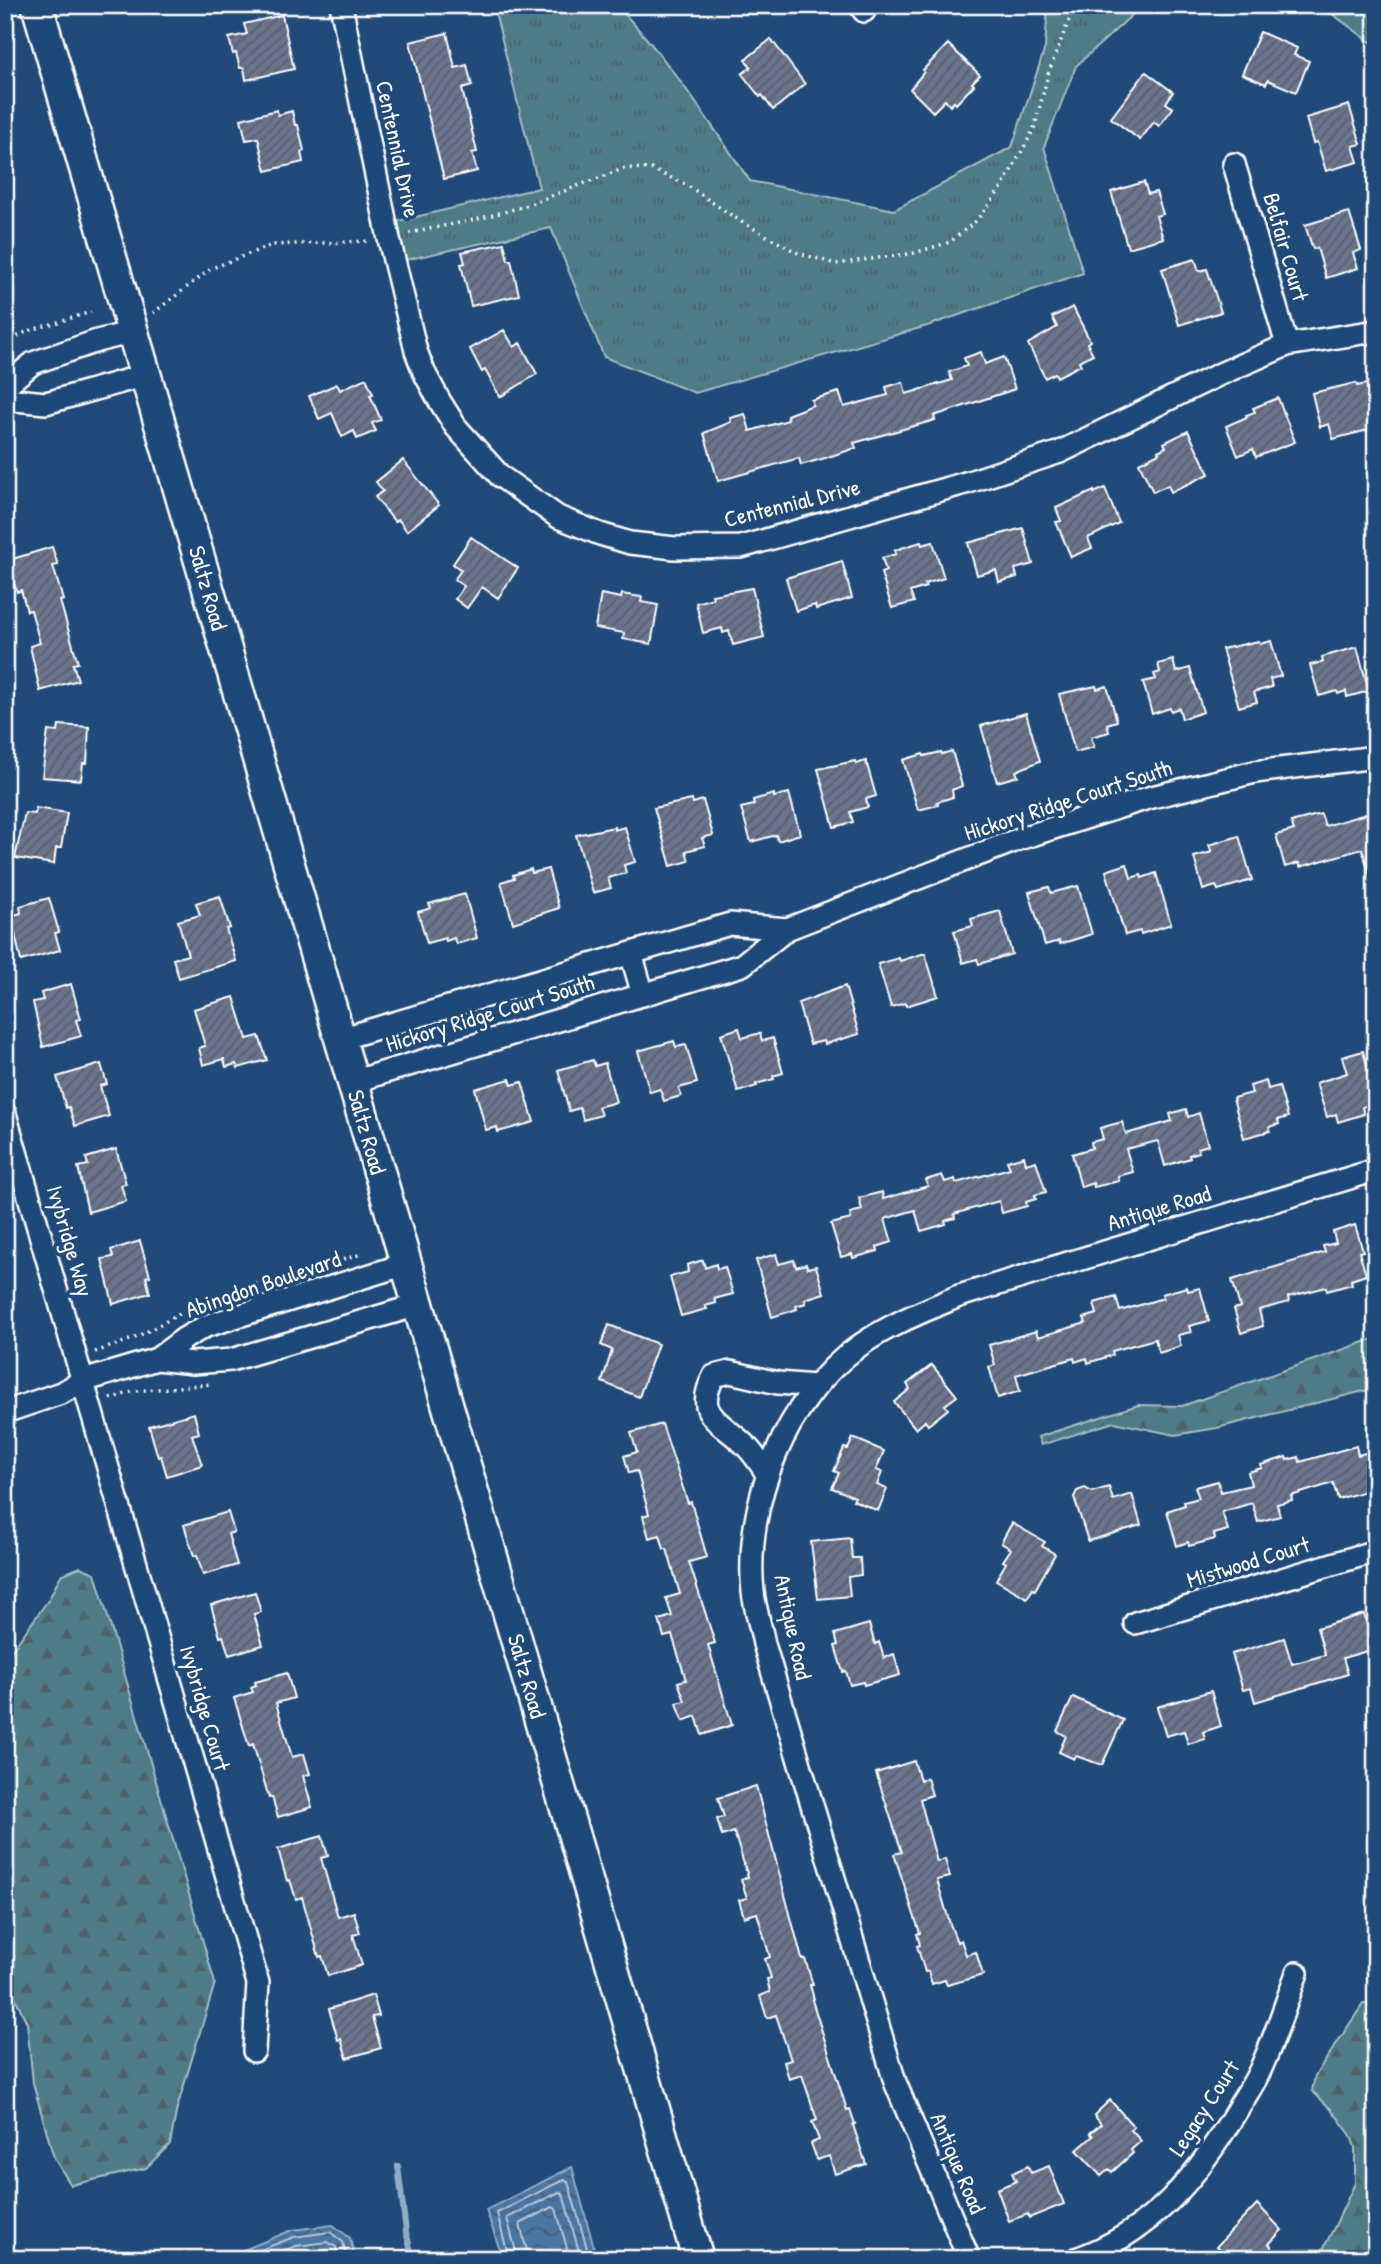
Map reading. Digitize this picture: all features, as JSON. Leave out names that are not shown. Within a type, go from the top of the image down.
[{"type":"street","name":"Saltz Road","points":[[37,5],[698,2259]]},
{"type":"street","name":"Centennial Drive","points":[[341,5],[389,239],[416,351],[424,372],[456,427],[491,468],[558,517],[600,534],[630,542],[674,548],[741,547],[1047,457],[1287,345],[1376,331]]},
{"type":"street","name":"Belfair Court","points":[[1234,164],[1287,345]]},
{"type":"street","points":[[5,386],[33,363],[133,332]]},
{"type":"street","points":[[5,398],[46,403],[146,375]]},
{"type":"street","name":"Hickory Ridge Court South","points":[[352,1082],[742,965],[787,929],[1022,838],[1148,798],[1255,772],[1376,757]]},
{"type":"street","name":"Hickory Ridge Court South","points":[[340,1040],[730,924],[787,929]]},
{"type":"street","points":[[631,953],[643,995]]},
{"type":"street","name":"Ivybridge Way","points":[[5,1114],[83,1381]]},
{"type":"street","name":"Antique Road","points":[[969,2259],[895,2082],[764,1644],[753,1591],[755,1532],[767,1474],[792,1421],[815,1386],[857,1347],[895,1323],[959,1296],[1376,1170]]},
{"type":"street","name":"Abingdon Boulevard","points":[[158,1359],[206,1326],[406,1264]]},
{"type":"street","points":[[5,1412],[61,1393],[83,1381],[158,1359],[193,1363],[231,1360],[418,1305]]},
{"type":"street","points":[[767,1474],[747,1447],[708,1411],[705,1394],[714,1376],[730,1372],[778,1383],[815,1386]]},
{"type":"street","name":"Ivybridge Court","points":[[83,1381],[258,1983],[254,2051]]},
{"type":"street","name":"Mistwood Court","points":[[1135,1623],[1376,1551]]},
{"type":"street","name":"Legacy Court","points":[[1076,2259],[1105,2249],[1146,2222],[1211,2154],[1261,2070],[1297,1973]]},
{"type":"path","points":[[133,332],[163,303],[212,268],[272,245],[389,239],[525,206],[625,168],[651,169],[685,184],[740,221],[798,253],[836,264],[914,253],[950,242],[976,221],[1000,189],[1034,129],[1049,71],[1071,15],[1078,5]]},
{"type":"path","points":[[5,343],[28,331],[91,312]]},
{"type":"green space","points":[[515,5],[616,5],[670,68],[750,181],[894,210],[1012,147],[1045,48],[1048,5],[1143,5],[1076,66],[1044,147],[1083,273],[927,326],[695,393],[604,357],[551,228],[405,260],[398,221],[539,188],[495,12]]},
{"type":"green space","points":[[1320,5],[1376,5],[1376,46]]},
{"type":"green space","points":[[1376,1338],[1376,1388],[1217,1428],[1175,1435],[1114,1422],[1041,1445],[1038,1437],[1138,1405],[1182,1406]]},
{"type":"green space","points":[[80,1567],[95,1573],[215,1983],[177,2108],[170,2144],[146,2168],[71,2185],[54,2158],[33,2083],[27,2023],[14,1995],[5,1994],[5,1660],[49,1599],[61,1575]]},
{"type":"green space","points":[[1363,2004],[1376,2004],[1376,2259],[1314,2259],[1320,2255],[1355,2183],[1355,2147],[1350,2134],[1332,2110],[1312,2091],[1315,2076]]},
{"type":"water","points":[[572,2167],[597,2259],[503,2259],[486,2210]]},
{"type":"water","points":[[333,2225],[350,2238],[355,2259],[222,2259],[292,2230]]},
{"type":"building","points":[[282,15],[294,69],[246,80],[244,68],[240,68],[236,53],[233,54],[229,38],[247,34],[244,24]]},
{"type":"building","points":[[1260,32],[1297,48],[1294,55],[1309,61],[1296,92],[1268,80],[1266,84],[1242,74]]},
{"type":"building","points":[[447,33],[455,68],[467,65],[472,86],[462,89],[477,152],[472,153],[477,171],[444,179],[410,42]]},
{"type":"building","points":[[771,39],[805,84],[773,110],[742,74],[751,67],[745,60]]},
{"type":"building","points":[[948,44],[980,75],[956,104],[954,102],[950,106],[945,100],[933,112],[910,89],[923,70]]},
{"type":"building","points":[[1146,72],[1173,92],[1166,103],[1173,108],[1159,126],[1154,122],[1140,140],[1111,118]]},
{"type":"building","points":[[1349,105],[1361,144],[1353,146],[1358,162],[1326,171],[1317,142],[1313,143],[1306,118]]},
{"type":"building","points":[[277,110],[278,115],[292,111],[304,151],[301,152],[303,162],[266,171],[258,138],[246,140],[241,119]]},
{"type":"building","points":[[1144,182],[1148,194],[1156,192],[1163,214],[1156,216],[1163,238],[1128,248],[1111,192]]},
{"type":"building","points":[[1349,212],[1361,250],[1353,253],[1358,268],[1326,278],[1317,248],[1313,249],[1305,225]]},
{"type":"building","points":[[504,243],[519,295],[471,306],[461,264],[465,263],[462,252]]},
{"type":"building","points":[[1195,259],[1199,271],[1207,269],[1221,312],[1179,325],[1162,269]]},
{"type":"building","points":[[1073,307],[1090,341],[1087,343],[1093,354],[1079,361],[1081,365],[1057,377],[1055,373],[1045,378],[1028,344],[1057,327],[1052,317]]},
{"type":"building","points":[[504,330],[514,347],[520,343],[537,374],[500,397],[470,349]]},
{"type":"building","points":[[981,352],[985,364],[1004,357],[1015,389],[934,416],[935,420],[854,443],[856,448],[825,458],[801,465],[799,458],[718,481],[704,433],[731,422],[730,418],[745,414],[750,431],[788,420],[787,415],[813,405],[811,400],[839,392],[844,407],[888,395],[886,387],[903,382],[906,394],[952,380],[949,372],[967,366],[964,358]]},
{"type":"building","points":[[366,378],[381,420],[372,423],[376,431],[357,439],[354,431],[342,437],[332,413],[319,419],[309,396],[337,384],[340,390]]},
{"type":"building","points":[[1356,383],[1357,386],[1370,383],[1376,405],[1376,428],[1333,439],[1329,424],[1320,427],[1312,393]]},
{"type":"building","points":[[1278,398],[1295,442],[1256,457],[1253,449],[1238,456],[1226,426],[1255,412],[1253,408]]},
{"type":"building","points":[[1188,431],[1209,474],[1171,492],[1168,485],[1153,492],[1139,463],[1159,453],[1158,451],[1166,447],[1164,443]]},
{"type":"building","points":[[403,460],[439,505],[407,531],[398,519],[395,522],[375,497],[383,491],[376,482]]},
{"type":"building","points":[[1105,488],[1119,523],[1088,538],[1092,548],[1071,557],[1056,522],[1061,521],[1056,508]]},
{"type":"building","points":[[1023,528],[1033,564],[1015,569],[1017,577],[999,582],[996,570],[977,575],[968,543]]},
{"type":"building","points":[[471,537],[518,568],[498,598],[482,587],[467,608],[455,599],[464,586],[454,580],[461,570],[453,564]]},
{"type":"building","points":[[921,542],[922,545],[933,542],[944,578],[910,592],[914,602],[892,608],[881,573],[886,571],[882,558],[896,554],[895,550]]},
{"type":"building","points":[[52,547],[58,565],[53,566],[63,600],[60,601],[78,663],[73,664],[78,680],[40,691],[30,646],[40,643],[31,610],[27,611],[21,590],[17,592],[6,561]]},
{"type":"building","points":[[842,561],[852,598],[816,609],[815,605],[796,611],[786,578]]},
{"type":"building","points":[[752,588],[764,637],[733,645],[729,631],[723,633],[722,628],[703,633],[696,603],[713,598],[712,595]]},
{"type":"building","points":[[601,594],[621,598],[622,594],[642,597],[641,602],[658,605],[651,644],[623,639],[624,633],[595,628]]},
{"type":"building","points":[[1259,641],[1260,644],[1271,641],[1281,676],[1270,679],[1272,687],[1254,692],[1257,702],[1239,707],[1222,649]]},
{"type":"building","points":[[1357,647],[1369,691],[1347,697],[1346,691],[1319,696],[1310,665],[1323,662],[1322,657]]},
{"type":"building","points":[[1173,660],[1176,672],[1190,668],[1203,712],[1182,719],[1179,708],[1152,714],[1143,682],[1156,679],[1154,674],[1160,672],[1158,664]]},
{"type":"building","points":[[1096,686],[1097,689],[1107,686],[1117,721],[1107,724],[1109,732],[1091,737],[1094,747],[1075,752],[1059,694]]},
{"type":"building","points":[[1026,713],[1040,761],[1016,771],[1018,776],[997,782],[981,726]]},
{"type":"building","points":[[59,725],[89,727],[87,763],[83,763],[81,780],[42,777],[48,731],[58,732]]},
{"type":"building","points":[[952,751],[962,786],[952,790],[953,797],[937,802],[938,805],[918,810],[903,760],[923,754]]},
{"type":"building","points":[[855,761],[856,764],[866,761],[876,796],[866,799],[868,807],[850,812],[853,822],[834,827],[818,769]]},
{"type":"building","points":[[789,793],[800,834],[778,841],[776,835],[751,842],[741,808],[754,805],[753,800]]},
{"type":"building","points":[[692,800],[693,803],[703,800],[713,835],[702,838],[705,846],[686,851],[689,861],[671,866],[654,808]]},
{"type":"building","points":[[36,808],[67,813],[61,848],[56,848],[54,864],[15,858],[25,813],[35,814]]},
{"type":"building","points":[[1376,811],[1376,879],[1371,879],[1362,849],[1300,867],[1299,863],[1285,867],[1276,835],[1294,830],[1291,822],[1321,814],[1325,826]]},
{"type":"building","points":[[614,827],[614,830],[625,827],[635,862],[624,865],[626,873],[608,878],[611,888],[593,893],[576,835]]},
{"type":"building","points":[[1239,836],[1252,880],[1218,890],[1216,886],[1203,890],[1194,857],[1212,852],[1209,845]]},
{"type":"building","points":[[1127,864],[1131,878],[1141,875],[1142,878],[1156,873],[1171,924],[1141,934],[1140,931],[1125,935],[1106,871]]},
{"type":"building","points":[[531,869],[532,873],[548,869],[559,908],[513,923],[501,882]]},
{"type":"building","points":[[1078,886],[1092,934],[1060,944],[1059,941],[1045,945],[1029,892],[1049,887],[1051,893]]},
{"type":"building","points":[[465,894],[477,938],[456,944],[454,938],[427,943],[418,912],[431,908],[429,904]]},
{"type":"building","points":[[220,896],[236,961],[179,978],[173,959],[188,955],[178,921],[200,915],[196,903]]},
{"type":"building","points":[[49,898],[59,932],[55,933],[60,950],[21,961],[11,916],[21,913],[20,906]]},
{"type":"building","points":[[1000,911],[1012,954],[979,964],[977,959],[963,963],[954,931],[973,926],[971,919]]},
{"type":"building","points":[[925,953],[938,996],[906,1006],[905,1003],[891,1007],[878,964]]},
{"type":"building","points":[[71,984],[81,1019],[76,1020],[81,1036],[43,1047],[33,1002],[43,1000],[41,993]]},
{"type":"building","points":[[845,986],[859,1034],[825,1044],[824,1041],[810,1044],[798,1003]]},
{"type":"building","points":[[234,997],[247,1039],[259,1036],[267,1060],[238,1068],[236,1064],[226,1067],[224,1059],[203,1065],[199,1048],[205,1046],[194,1009]]},
{"type":"building","points":[[739,1028],[742,1038],[760,1033],[762,1041],[773,1038],[783,1073],[738,1092],[721,1034]]},
{"type":"building","points":[[674,1041],[676,1047],[686,1045],[697,1083],[679,1088],[681,1096],[664,1101],[660,1089],[650,1092],[638,1051]]},
{"type":"building","points":[[1363,1051],[1372,1083],[1368,1084],[1373,1103],[1362,1107],[1364,1114],[1338,1122],[1336,1114],[1327,1117],[1316,1083],[1347,1073],[1342,1057]]},
{"type":"building","points":[[593,1060],[595,1066],[605,1063],[616,1102],[598,1107],[601,1115],[583,1120],[580,1108],[569,1111],[558,1070]]},
{"type":"building","points":[[101,1064],[107,1084],[100,1086],[109,1116],[75,1126],[69,1107],[66,1108],[57,1077]]},
{"type":"building","points":[[510,1079],[512,1085],[522,1082],[534,1122],[498,1132],[497,1127],[486,1130],[475,1089]]},
{"type":"building","points":[[1266,1081],[1268,1089],[1279,1086],[1288,1117],[1269,1127],[1270,1131],[1244,1138],[1233,1098],[1252,1093],[1250,1086]]},
{"type":"building","points":[[1186,1109],[1188,1117],[1199,1113],[1208,1145],[1198,1148],[1199,1152],[1189,1155],[1190,1158],[1165,1166],[1158,1141],[1126,1149],[1133,1172],[1118,1176],[1119,1181],[1081,1187],[1072,1154],[1092,1148],[1091,1142],[1103,1139],[1100,1128],[1122,1122],[1126,1134],[1172,1121],[1170,1114]]},
{"type":"building","points":[[116,1149],[126,1184],[121,1185],[126,1201],[88,1212],[78,1167],[88,1165],[86,1158]]},
{"type":"building","points":[[1024,1156],[1026,1164],[1036,1161],[1046,1192],[1035,1195],[1036,1199],[1026,1202],[1027,1206],[1002,1213],[999,1201],[954,1214],[955,1218],[945,1221],[946,1224],[921,1231],[915,1210],[885,1219],[892,1242],[877,1247],[878,1251],[853,1258],[852,1254],[841,1257],[831,1224],[851,1219],[850,1213],[862,1210],[859,1198],[882,1192],[883,1199],[928,1186],[926,1180],[942,1175],[945,1182],[955,1179],[956,1183],[1010,1168],[1007,1161]]},
{"type":"building","points":[[1355,1225],[1363,1251],[1359,1252],[1366,1275],[1351,1280],[1352,1284],[1327,1291],[1326,1287],[1288,1297],[1289,1302],[1259,1310],[1263,1326],[1241,1333],[1234,1309],[1240,1307],[1232,1280],[1325,1252],[1323,1246],[1336,1243],[1333,1232]]},
{"type":"building","points":[[140,1241],[150,1276],[146,1277],[150,1293],[113,1304],[102,1259],[113,1257],[111,1250]]},
{"type":"building","points":[[776,1254],[779,1264],[794,1260],[796,1267],[806,1264],[808,1268],[816,1266],[824,1293],[805,1299],[806,1303],[796,1306],[797,1309],[772,1317],[756,1260]]},
{"type":"building","points":[[703,1260],[705,1268],[716,1264],[717,1269],[725,1267],[733,1294],[714,1299],[716,1303],[705,1306],[707,1309],[681,1316],[670,1277],[688,1272],[687,1265]]},
{"type":"building","points":[[1187,1287],[1188,1291],[1200,1288],[1209,1321],[1189,1326],[1191,1332],[1178,1335],[1181,1346],[1159,1353],[1155,1339],[1112,1351],[1113,1355],[1088,1363],[1087,1358],[1075,1362],[1074,1358],[1016,1375],[1020,1391],[998,1398],[989,1367],[995,1365],[989,1345],[1036,1331],[1038,1337],[1086,1323],[1084,1318],[1097,1314],[1094,1303],[1116,1297],[1120,1311],[1163,1298],[1162,1294]]},
{"type":"building","points":[[609,1325],[658,1344],[639,1397],[602,1382],[612,1350],[601,1345]]},
{"type":"building","points":[[932,1365],[957,1396],[945,1405],[948,1409],[928,1425],[925,1421],[916,1429],[894,1402],[910,1389],[907,1384]]},
{"type":"building","points":[[194,1413],[199,1433],[192,1435],[202,1465],[167,1476],[149,1426]]},
{"type":"building","points":[[662,1424],[688,1503],[691,1502],[707,1557],[689,1562],[715,1643],[708,1645],[732,1725],[702,1735],[696,1716],[683,1721],[677,1703],[685,1701],[678,1682],[686,1680],[672,1635],[664,1637],[659,1620],[672,1616],[666,1598],[680,1594],[667,1549],[664,1549],[660,1535],[649,1538],[643,1516],[649,1514],[637,1471],[629,1473],[624,1456],[637,1452],[631,1433]]},
{"type":"building","points":[[853,1438],[884,1451],[876,1470],[882,1472],[877,1485],[887,1489],[878,1511],[853,1500],[855,1497],[832,1488],[839,1473],[834,1471],[844,1448],[848,1449]]},
{"type":"building","points":[[1356,1446],[1358,1455],[1376,1450],[1376,1488],[1338,1499],[1333,1483],[1291,1496],[1292,1500],[1277,1504],[1280,1516],[1258,1522],[1252,1503],[1222,1512],[1228,1530],[1214,1534],[1215,1539],[1189,1546],[1188,1542],[1177,1546],[1167,1511],[1199,1498],[1195,1487],[1218,1481],[1221,1492],[1251,1485],[1248,1472],[1262,1468],[1261,1465],[1286,1457],[1287,1460],[1299,1457],[1300,1462]]},
{"type":"building","points":[[1109,1487],[1113,1500],[1132,1494],[1141,1525],[1088,1541],[1074,1497],[1077,1491],[1085,1488],[1092,1492]]},
{"type":"building","points":[[228,1512],[234,1532],[228,1534],[237,1565],[203,1575],[184,1525]]},
{"type":"building","points":[[1012,1523],[1045,1542],[1042,1546],[1055,1554],[1035,1590],[1033,1589],[1027,1598],[996,1580],[1011,1549],[1001,1543]]},
{"type":"building","points":[[850,1538],[852,1558],[860,1558],[861,1575],[848,1577],[850,1596],[818,1599],[811,1542]]},
{"type":"building","points":[[255,1592],[261,1612],[254,1614],[263,1645],[229,1655],[223,1636],[220,1637],[211,1605]]},
{"type":"building","points":[[1364,1614],[1374,1649],[1343,1658],[1348,1674],[1255,1702],[1251,1688],[1243,1690],[1232,1654],[1284,1638],[1292,1664],[1325,1655],[1317,1628]]},
{"type":"building","points":[[869,1624],[875,1644],[879,1642],[884,1658],[894,1654],[900,1675],[864,1685],[863,1682],[850,1685],[835,1646],[838,1645],[835,1634]]},
{"type":"building","points":[[287,1673],[294,1698],[276,1703],[292,1757],[304,1754],[310,1774],[303,1776],[312,1807],[278,1817],[272,1797],[269,1798],[253,1744],[249,1746],[234,1698],[253,1692],[251,1687],[256,1685],[255,1682]]},
{"type":"building","points":[[1211,1691],[1221,1726],[1203,1732],[1205,1739],[1188,1744],[1184,1731],[1166,1736],[1157,1707]]},
{"type":"building","points":[[1073,1697],[1123,1720],[1102,1765],[1076,1756],[1074,1759],[1059,1752],[1066,1736],[1057,1731]]},
{"type":"building","points":[[914,1761],[920,1780],[927,1778],[932,1795],[920,1799],[937,1862],[945,1859],[950,1877],[937,1880],[950,1924],[957,1942],[961,1940],[966,1955],[976,1952],[983,1975],[947,1985],[945,1980],[932,1984],[928,1971],[925,1972],[917,1946],[920,1945],[917,1934],[920,1933],[894,1854],[902,1852],[876,1773]]},
{"type":"building","points":[[756,1786],[802,1959],[805,1959],[813,1985],[810,1985],[814,1999],[812,2000],[866,2164],[835,2174],[829,2156],[817,2160],[811,2143],[819,2140],[812,2122],[817,2120],[802,2075],[789,2079],[784,2062],[791,2060],[776,2015],[767,2018],[760,1996],[770,1992],[767,1979],[771,1978],[765,1959],[770,1957],[757,1913],[744,1917],[739,1900],[747,1898],[741,1879],[748,1877],[734,1832],[722,1836],[717,1819],[724,1817],[718,1798]]},
{"type":"building","points":[[322,1836],[328,1856],[321,1858],[338,1917],[354,1912],[360,1933],[353,1935],[362,1965],[328,1976],[322,1956],[319,1957],[302,1897],[296,1899],[290,1880],[287,1881],[278,1849]]},
{"type":"building","points":[[373,1995],[379,2016],[372,2017],[381,2048],[347,2058],[341,2039],[338,2040],[329,2009]]},
{"type":"building","points":[[1110,2100],[1134,2127],[1131,2130],[1141,2141],[1131,2150],[1133,2153],[1112,2172],[1109,2169],[1101,2176],[1077,2150],[1093,2136],[1090,2133],[1101,2124],[1094,2115]]},
{"type":"building","points":[[1028,2166],[1031,2173],[1049,2166],[1064,2204],[1029,2218],[1028,2214],[1009,2221],[997,2189],[1016,2181],[1012,2173]]},
{"type":"building","points":[[1257,2204],[1282,2230],[1269,2244],[1272,2247],[1260,2259],[1230,2259],[1217,2246]]},
{"type":"waterway","points":[[398,2166],[406,2232],[413,2259]]}]
